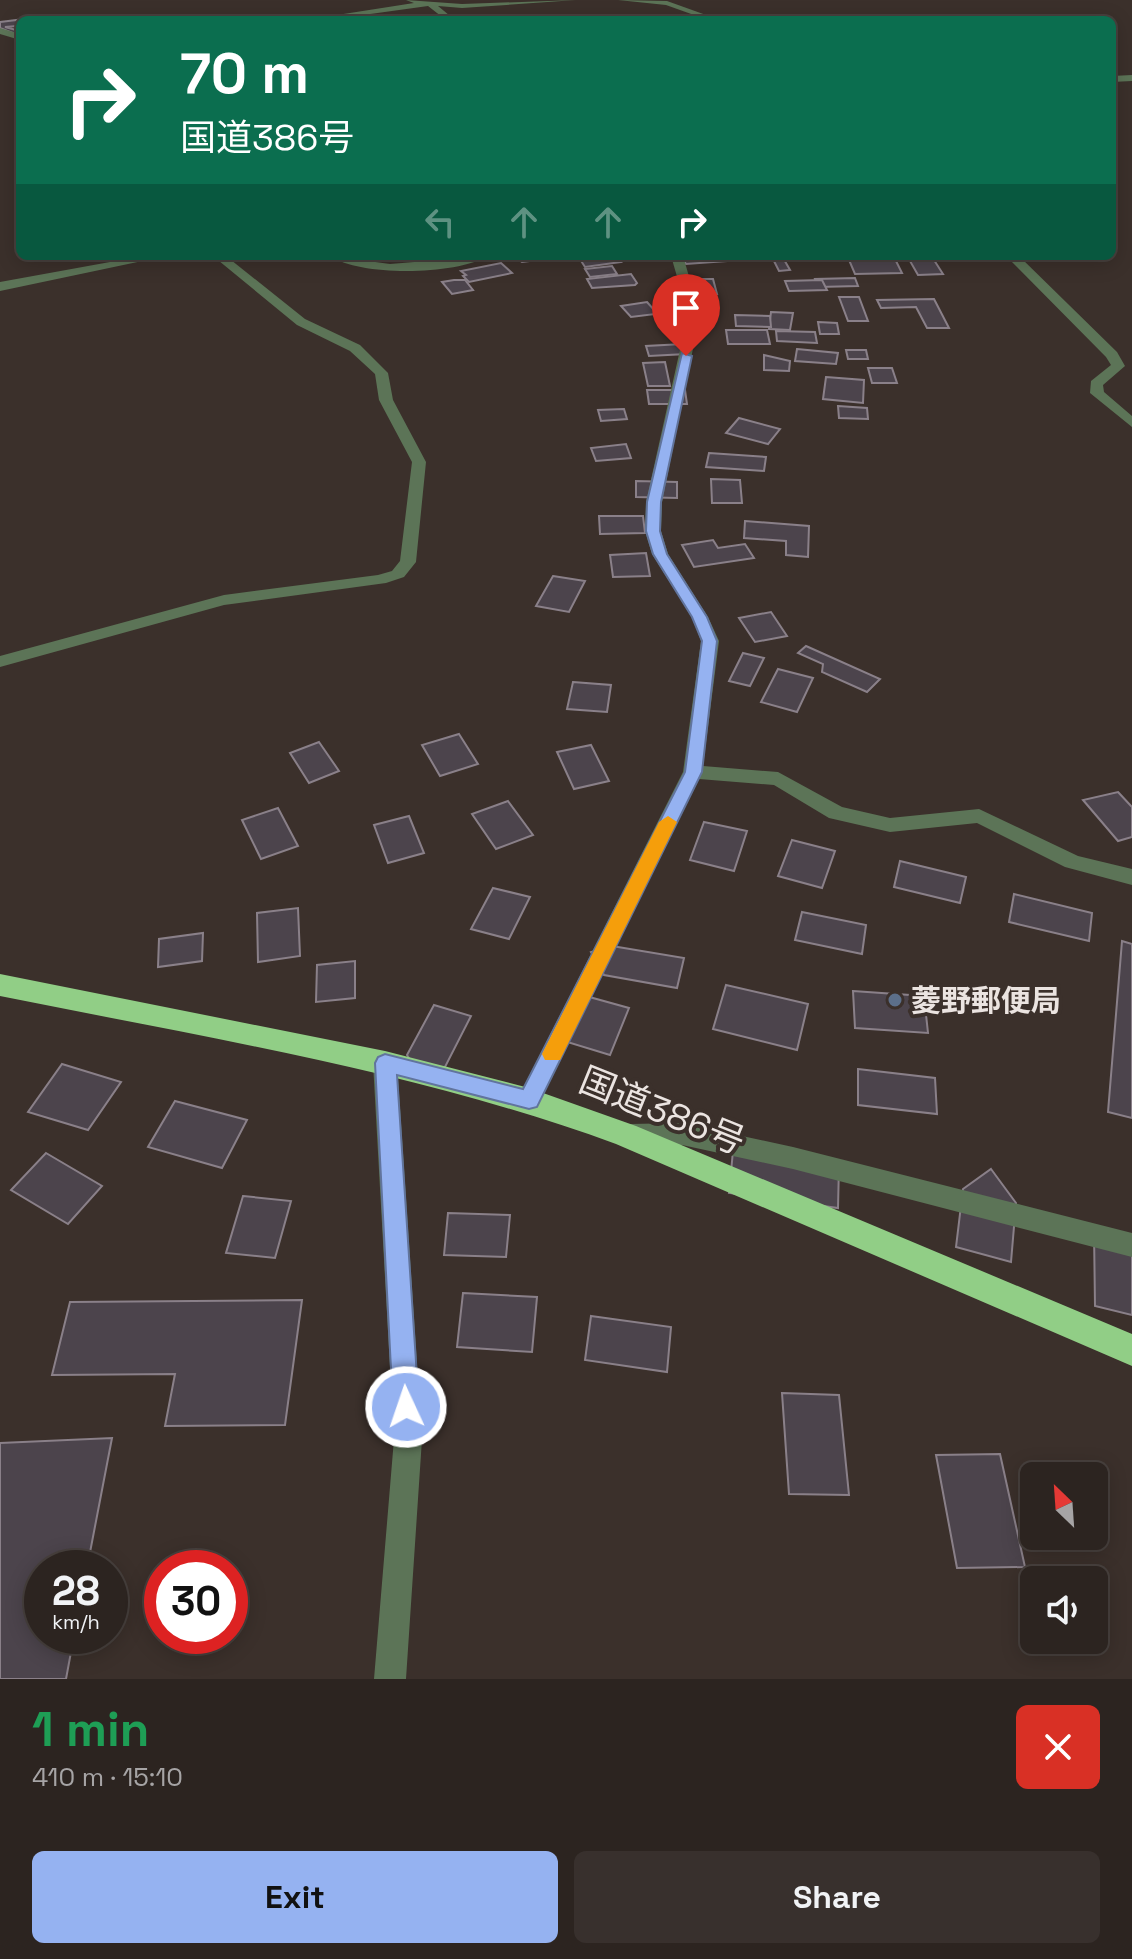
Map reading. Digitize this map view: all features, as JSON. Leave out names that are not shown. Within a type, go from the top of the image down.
[{"type":"highway","name":"国道386号","points":[[0,985],[385,1063],[529,1100],[626,1135],[1132,1350]]},
{"type":"street","points":[[410,0],[462,6],[572,0]]},
{"type":"street","points":[[462,6],[473,0]]},
{"type":"street","points":[[622,0],[667,3],[704,16]]},
{"type":"street","points":[[337,16],[430,3],[446,16]]},
{"type":"street","points":[[0,286],[140,260]]},
{"type":"street","points":[[0,662],[168,613],[224,600],[380,580],[398,574],[408,562],[419,462],[386,400],[381,373],[355,348],[301,322],[224,260]]},
{"type":"street","points":[[345,260],[360,267],[398,269],[455,260]]},
{"type":"street","points":[[529,1100],[693,772],[710,641],[700,617],[660,554],[653,531],[654,502],[694,314],[678,260]]},
{"type":"street","points":[[1016,260],[1112,355],[1118,366],[1096,384],[1097,393],[1132,423]]},
{"type":"street","points":[[693,772],[778,779],[836,813],[890,825],[979,816],[1072,862],[1132,877]]},
{"type":"street","points":[[385,1063],[408,1439],[390,1679]]},
{"type":"street","points":[[626,1135],[682,1134],[793,1158],[1132,1245]]},
{"type":"building","points":[[16,20],[16,26],[5,27],[16,30],[16,34],[0,28],[0,22]]},
{"type":"building","points":[[581,260],[621,262],[585,267]]},
{"type":"building","points":[[684,260],[740,260],[686,264]]},
{"type":"building","points":[[774,260],[784,260],[790,270],[779,271]]},
{"type":"building","points":[[849,260],[896,260],[902,273],[855,274]]},
{"type":"building","points":[[934,260],[943,274],[918,275],[910,261]]},
{"type":"building","points":[[501,263],[512,273],[469,282],[461,271]]},
{"type":"building","points":[[612,266],[617,274],[590,277],[585,269]]},
{"type":"building","points":[[631,274],[637,283],[635,285],[592,288],[587,279]]},
{"type":"building","points":[[855,278],[858,286],[818,287],[815,279]]},
{"type":"building","points":[[689,279],[713,279],[717,294],[692,294]]},
{"type":"building","points":[[465,280],[473,290],[452,294],[442,282]]},
{"type":"building","points":[[822,280],[827,290],[789,291],[785,281]]},
{"type":"building","points":[[839,297],[859,297],[868,321],[848,321]]},
{"type":"building","points":[[934,299],[949,328],[927,328],[916,307],[881,308],[877,300]]},
{"type":"building","points":[[647,302],[654,310],[674,307],[684,317],[662,321],[655,314],[631,317],[621,306]]},
{"type":"building","points":[[771,312],[793,313],[790,330],[769,329]]},
{"type":"building","points":[[735,315],[770,316],[771,327],[736,326]]},
{"type":"building","points":[[818,322],[837,323],[839,334],[820,334]]},
{"type":"building","points":[[726,330],[767,330],[770,344],[728,344]]},
{"type":"building","points":[[776,331],[815,332],[817,343],[777,341]]},
{"type":"building","points":[[683,344],[686,354],[649,356],[646,346]]},
{"type":"building","points":[[797,349],[838,353],[836,364],[795,361]]},
{"type":"building","points":[[846,350],[866,350],[868,359],[848,359]]},
{"type":"building","points":[[764,355],[790,361],[789,371],[764,370]]},
{"type":"building","points":[[665,362],[670,386],[648,386],[643,363]]},
{"type":"building","points":[[868,368],[892,368],[897,383],[872,383]]},
{"type":"building","points":[[826,377],[864,380],[863,403],[823,399]]},
{"type":"building","points":[[647,390],[685,390],[687,404],[649,404]]},
{"type":"building","points":[[838,406],[867,408],[868,419],[839,418]]},
{"type":"building","points":[[624,409],[627,419],[601,421],[598,410]]},
{"type":"building","points":[[739,418],[780,429],[768,444],[726,433]]},
{"type":"building","points":[[626,444],[631,458],[596,461],[591,448]]},
{"type":"building","points":[[709,453],[766,457],[764,471],[706,467]]},
{"type":"building","points":[[711,479],[740,480],[742,503],[712,503]]},
{"type":"building","points":[[636,481],[677,482],[677,498],[636,497]]},
{"type":"building","points":[[599,516],[643,516],[645,533],[600,534]]},
{"type":"building","points":[[745,521],[809,526],[808,557],[786,555],[786,541],[744,538]]},
{"type":"building","points":[[713,540],[718,548],[745,544],[754,558],[694,567],[682,545]]},
{"type":"building","points":[[646,553],[650,576],[613,577],[610,555]]},
{"type":"building","points":[[553,576],[585,581],[569,612],[536,606]]},
{"type":"building","points":[[771,612],[787,636],[755,642],[739,618]]},
{"type":"building","points":[[806,646],[880,679],[867,692],[822,672],[823,664],[798,653]]},
{"type":"building","points":[[743,653],[764,658],[750,686],[729,681]]},
{"type":"building","points":[[778,669],[813,678],[797,712],[761,702]]},
{"type":"building","points":[[573,682],[611,685],[607,712],[567,709]]},
{"type":"building","points":[[459,734],[478,764],[440,776],[422,745]]},
{"type":"building","points":[[319,742],[339,771],[309,783],[290,753]]},
{"type":"building","points":[[591,745],[609,781],[574,789],[557,752]]},
{"type":"building","points":[[1118,792],[1132,807],[1132,837],[1118,841],[1083,800]]},
{"type":"building","points":[[508,801],[533,835],[496,849],[472,814]]},
{"type":"building","points":[[278,808],[298,846],[261,859],[242,820]]},
{"type":"building","points":[[409,816],[424,853],[388,863],[374,825]]},
{"type":"building","points":[[704,822],[747,831],[734,871],[690,860]]},
{"type":"building","points":[[792,840],[835,851],[822,888],[778,876]]},
{"type":"building","points":[[900,861],[966,877],[960,903],[894,887]]},
{"type":"building","points":[[493,888],[530,897],[509,939],[471,929]]},
{"type":"building","points":[[1014,894],[1092,913],[1089,941],[1009,922]]},
{"type":"building","points":[[298,908],[300,956],[258,962],[257,913]]},
{"type":"building","points":[[802,912],[866,925],[862,954],[795,940]]},
{"type":"building","points":[[203,933],[202,961],[158,967],[159,939]]},
{"type":"building","points":[[1122,941],[1132,944],[1132,1118],[1108,1112]]},
{"type":"building","points":[[612,946],[684,958],[677,988],[604,975],[591,952]]},
{"type":"building","points":[[355,961],[355,998],[316,1002],[317,965]]},
{"type":"building","points":[[726,985],[808,1004],[797,1050],[713,1029]]},
{"type":"building","points":[[853,991],[924,996],[928,1033],[855,1028]]},
{"type":"building","points":[[575,993],[629,1008],[610,1055],[554,1038]]},
{"type":"building","points":[[434,1005],[471,1016],[445,1067],[419,1075],[407,1055]]},
{"type":"building","points":[[62,1064],[121,1082],[88,1130],[28,1112]]},
{"type":"building","points":[[858,1069],[935,1078],[937,1114],[858,1105]]},
{"type":"building","points":[[175,1101],[247,1120],[222,1168],[148,1147]]},
{"type":"building","points":[[733,1151],[839,1165],[838,1208],[729,1193]]},
{"type":"building","points":[[46,1153],[102,1186],[68,1224],[11,1190]]},
{"type":"building","points":[[991,1169],[1016,1203],[1011,1262],[956,1247],[963,1189]]},
{"type":"building","points":[[243,1196],[291,1201],[275,1258],[226,1253]]},
{"type":"building","points":[[448,1213],[510,1215],[506,1257],[444,1255]]},
{"type":"building","points":[[1094,1231],[1132,1239],[1132,1315],[1095,1306]]},
{"type":"building","points":[[463,1293],[537,1297],[532,1352],[457,1347]]},
{"type":"building","points":[[302,1300],[285,1425],[165,1426],[175,1374],[52,1375],[70,1302]]},
{"type":"building","points":[[591,1316],[671,1327],[667,1372],[585,1360]]},
{"type":"building","points":[[782,1393],[839,1395],[849,1495],[789,1494]]},
{"type":"building","points":[[112,1438],[90,1550],[24,1550],[24,1654],[71,1654],[66,1679],[0,1679],[0,1443]]},
{"type":"building","points":[[1000,1454],[1025,1566],[957,1568],[936,1455]]},
{"type":"slow traffic","points":[[552,1054],[668,822]]},
{"type":"place","name":"菱野郵便局","points":[[895,1000]]},
{"type":"route","points":[[406,1407],[385,1063],[529,1100],[693,772],[710,641],[700,617],[660,554],[653,531],[654,502],[686,356]]}]
